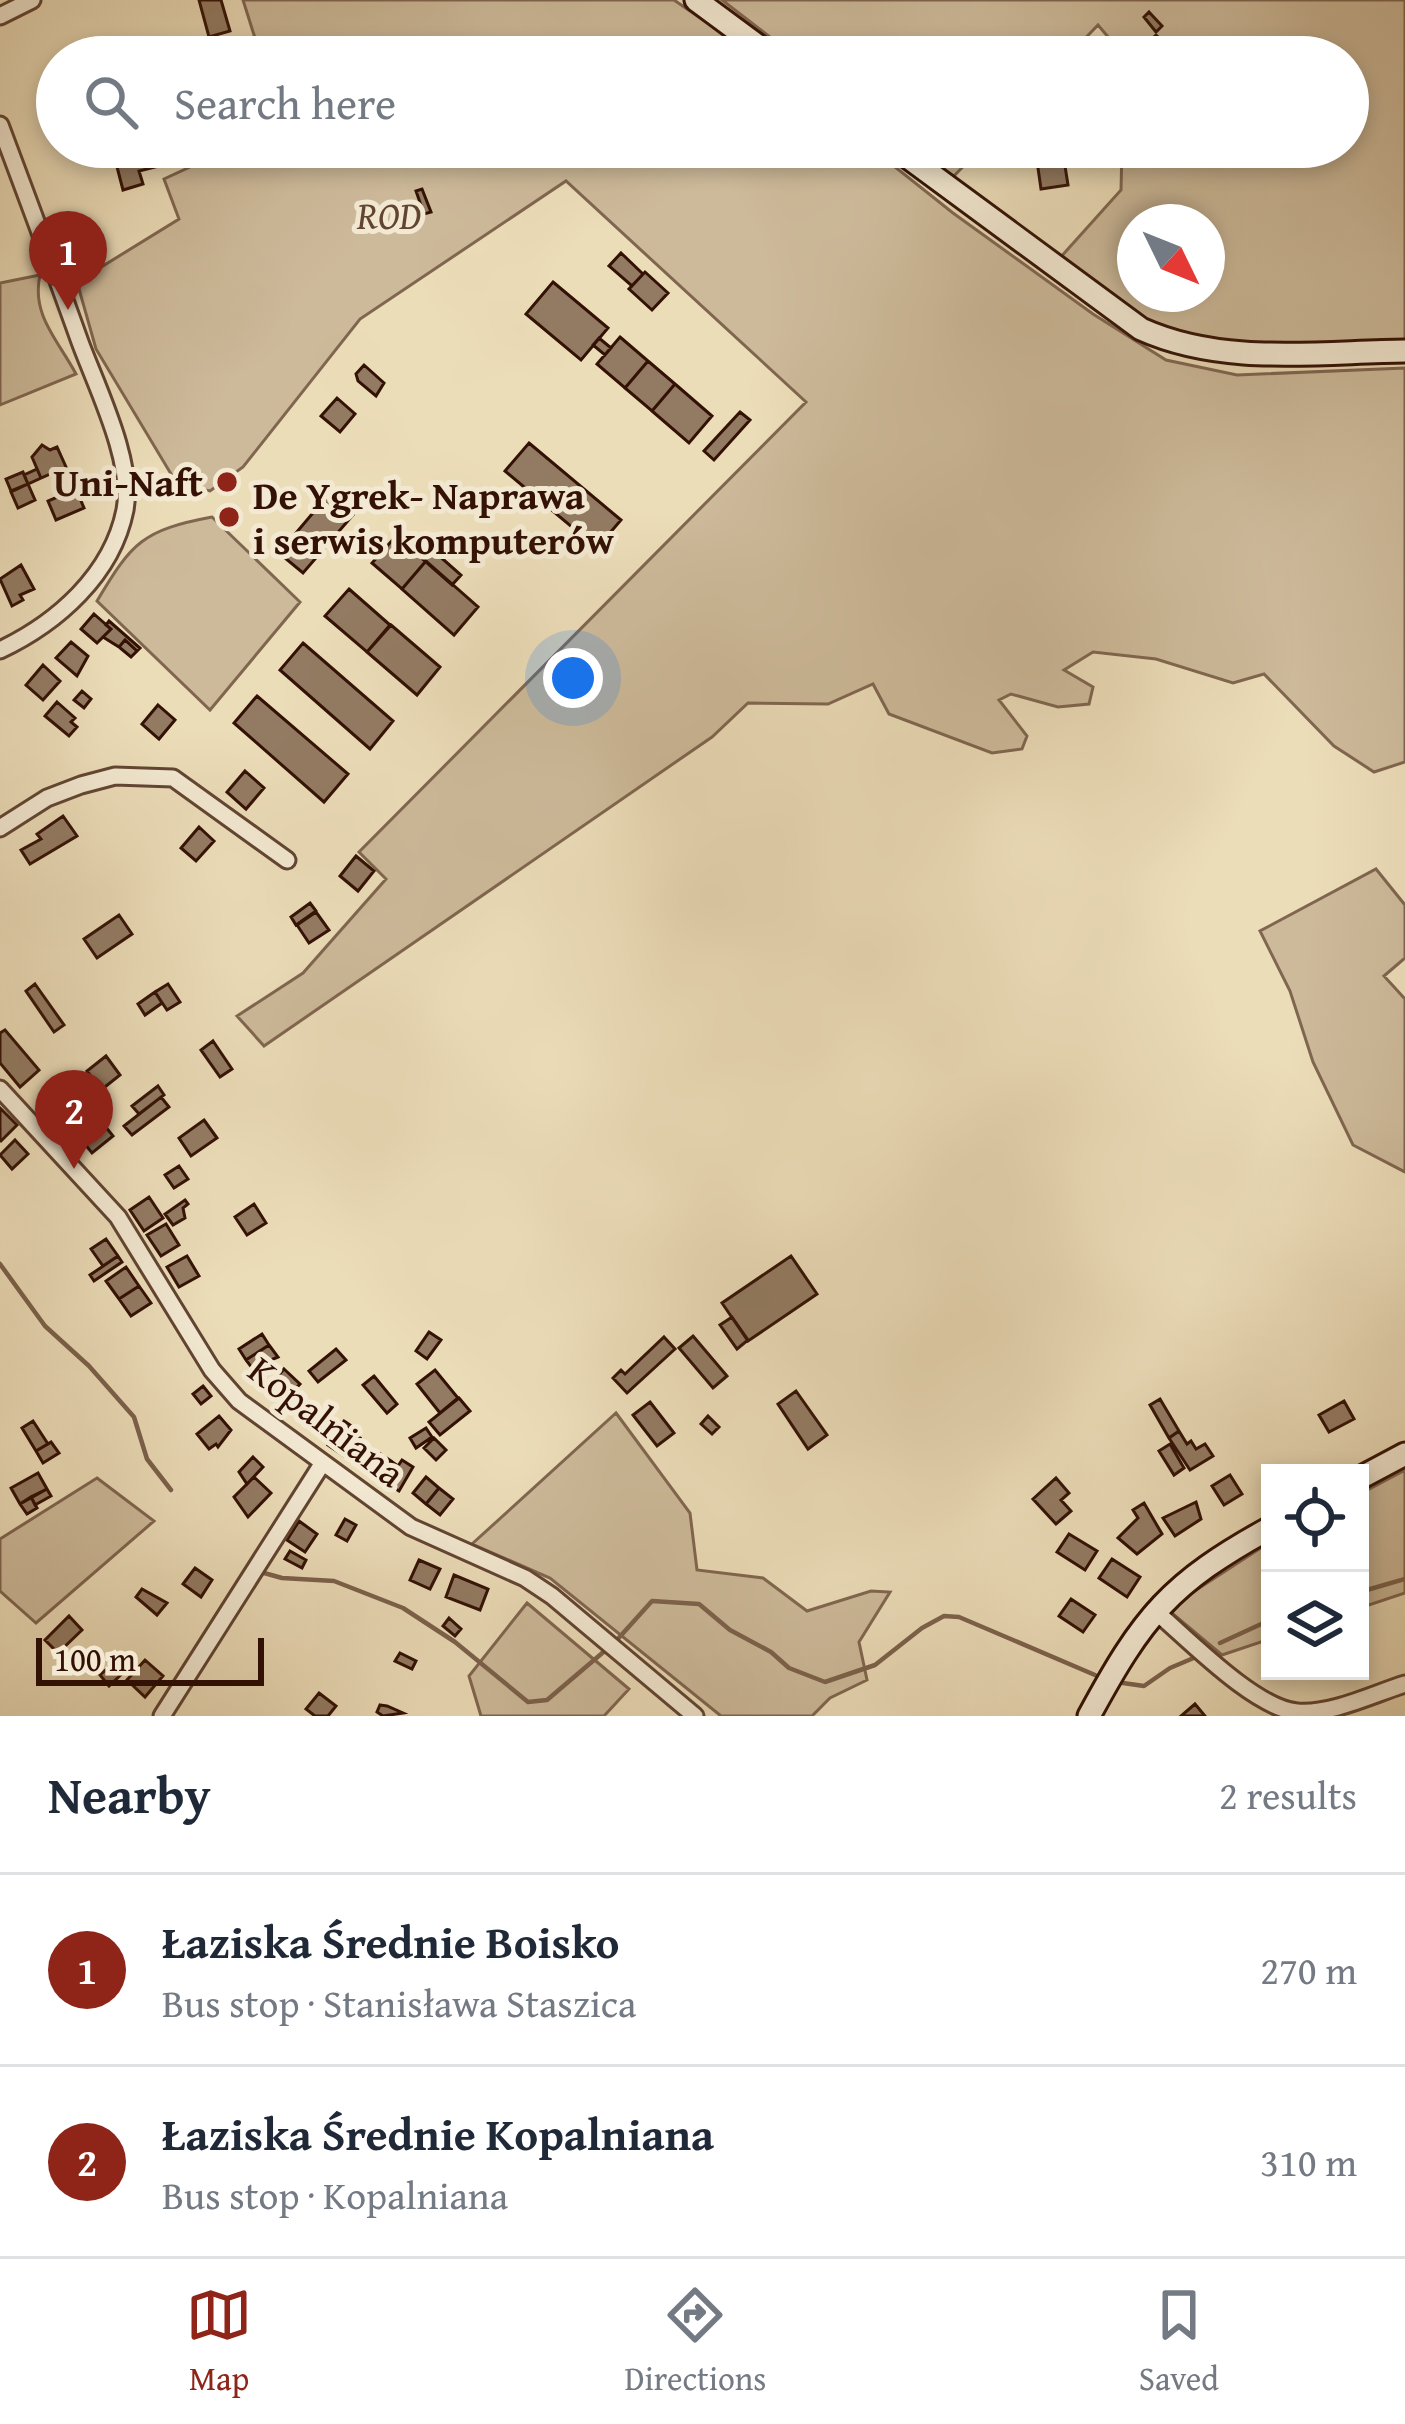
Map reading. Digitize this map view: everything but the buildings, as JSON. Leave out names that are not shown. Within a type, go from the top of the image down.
[{"type":"street","points":[[0,16],[32,0]]},
{"type":"street","points":[[697,0],[745,36]]},
{"type":"street","points":[[0,124],[112,430],[126,484],[116,540],[89,583],[49,621],[0,650]]},
{"type":"street","points":[[923,168],[1142,329],[1177,345],[1218,353],[1405,351]]},
{"type":"street","points":[[0,828],[46,798],[81,785],[115,776],[173,778],[287,860]]},
{"type":"street","name":"Kopalniana","points":[[0,1089],[118,1216],[224,1386],[322,1464],[428,1537],[525,1578],[595,1630],[695,1716]]},
{"type":"street","points":[[1369,1473],[1405,1454]]},
{"type":"street","points":[[162,1716],[322,1464]]},
{"type":"street","points":[[1089,1716],[1154,1610],[1209,1562],[1261,1533]]},
{"type":"street","points":[[1154,1610],[1257,1695],[1296,1712],[1321,1710],[1405,1684]]},
{"type":"green space","points":[[243,0],[674,0],[726,36],[254,36]]},
{"type":"green space","points":[[722,0],[1405,0],[1405,344],[1239,344],[1170,336],[1135,312],[1225,312],[1225,204],[1117,204],[1117,299],[1059,259],[1121,190],[1122,168],[1369,168],[1369,36],[1107,36],[1098,25],[1087,36],[769,36]]},
{"type":"green space","name":"ROD","points":[[188,168],[896,168],[1093,314],[1166,360],[1237,375],[1405,368],[1405,762],[1374,772],[1334,746],[1264,674],[1233,683],[1156,659],[1093,652],[1064,670],[1093,687],[1089,704],[1058,707],[1011,694],[999,700],[1027,736],[1022,749],[992,753],[889,714],[873,684],[828,704],[748,703],[712,737],[264,1046],[237,1016],[303,973],[386,879],[359,852],[806,402],[566,181],[360,319],[243,467],[210,491],[177,484],[96,349],[77,282],[179,219],[164,179]]},
{"type":"green space","points":[[939,168],[962,168],[952,178]]},
{"type":"green space","points":[[40,275],[43,315],[76,374],[0,405],[0,283]]},
{"type":"green space","points":[[212,517],[300,602],[210,710],[97,601],[142,542],[170,527]]},
{"type":"green space","points":[[1376,869],[1405,905],[1405,958],[1384,976],[1405,999],[1405,1172],[1353,1145],[1313,1062],[1290,991],[1260,931]]},
{"type":"green space","points":[[616,1413],[690,1513],[697,1570],[763,1578],[807,1611],[871,1591],[890,1592],[859,1642],[867,1680],[830,1698],[812,1716],[721,1716],[550,1578],[472,1544]]},
{"type":"green space","points":[[1405,1470],[1405,1593],[1369,1605],[1369,1572],[1369,1489]]},
{"type":"green space","points":[[97,1478],[154,1521],[36,1623],[0,1591],[0,1539]]},
{"type":"green space","points":[[1261,1548],[1261,1642],[1222,1655],[1167,1609]]},
{"type":"green space","points":[[527,1603],[629,1689],[604,1716],[481,1716],[469,1676]]},
{"type":"waterway","points":[[0,1264],[45,1326],[134,1417],[147,1459],[171,1490]]},
{"type":"waterway","points":[[257,1571],[282,1578],[334,1581],[403,1608],[455,1642],[528,1702],[547,1700],[607,1649]]},
{"type":"waterway","points":[[1369,1589],[1405,1579]]},
{"type":"waterway","points":[[616,1641],[652,1601],[699,1604],[789,1668],[825,1682],[875,1665],[944,1616],[959,1617],[1095,1675]]},
{"type":"waterway","points":[[1220,1643],[1261,1624]]},
{"type":"waterway","points":[[1123,1683],[1144,1686],[1196,1657]]},
{"type":"place","name":"Łaziska Średnie Boisko","points":[[68,310]]},
{"type":"place","name":"Uni-Naft","points":[[227,482]]},
{"type":"place","name":"De Ygrek- Naprawa i serwis komputerów","points":[[229,517]]},
{"type":"place","name":"Łaziska Średnie Kopalniana","points":[[74,1169]]}]
